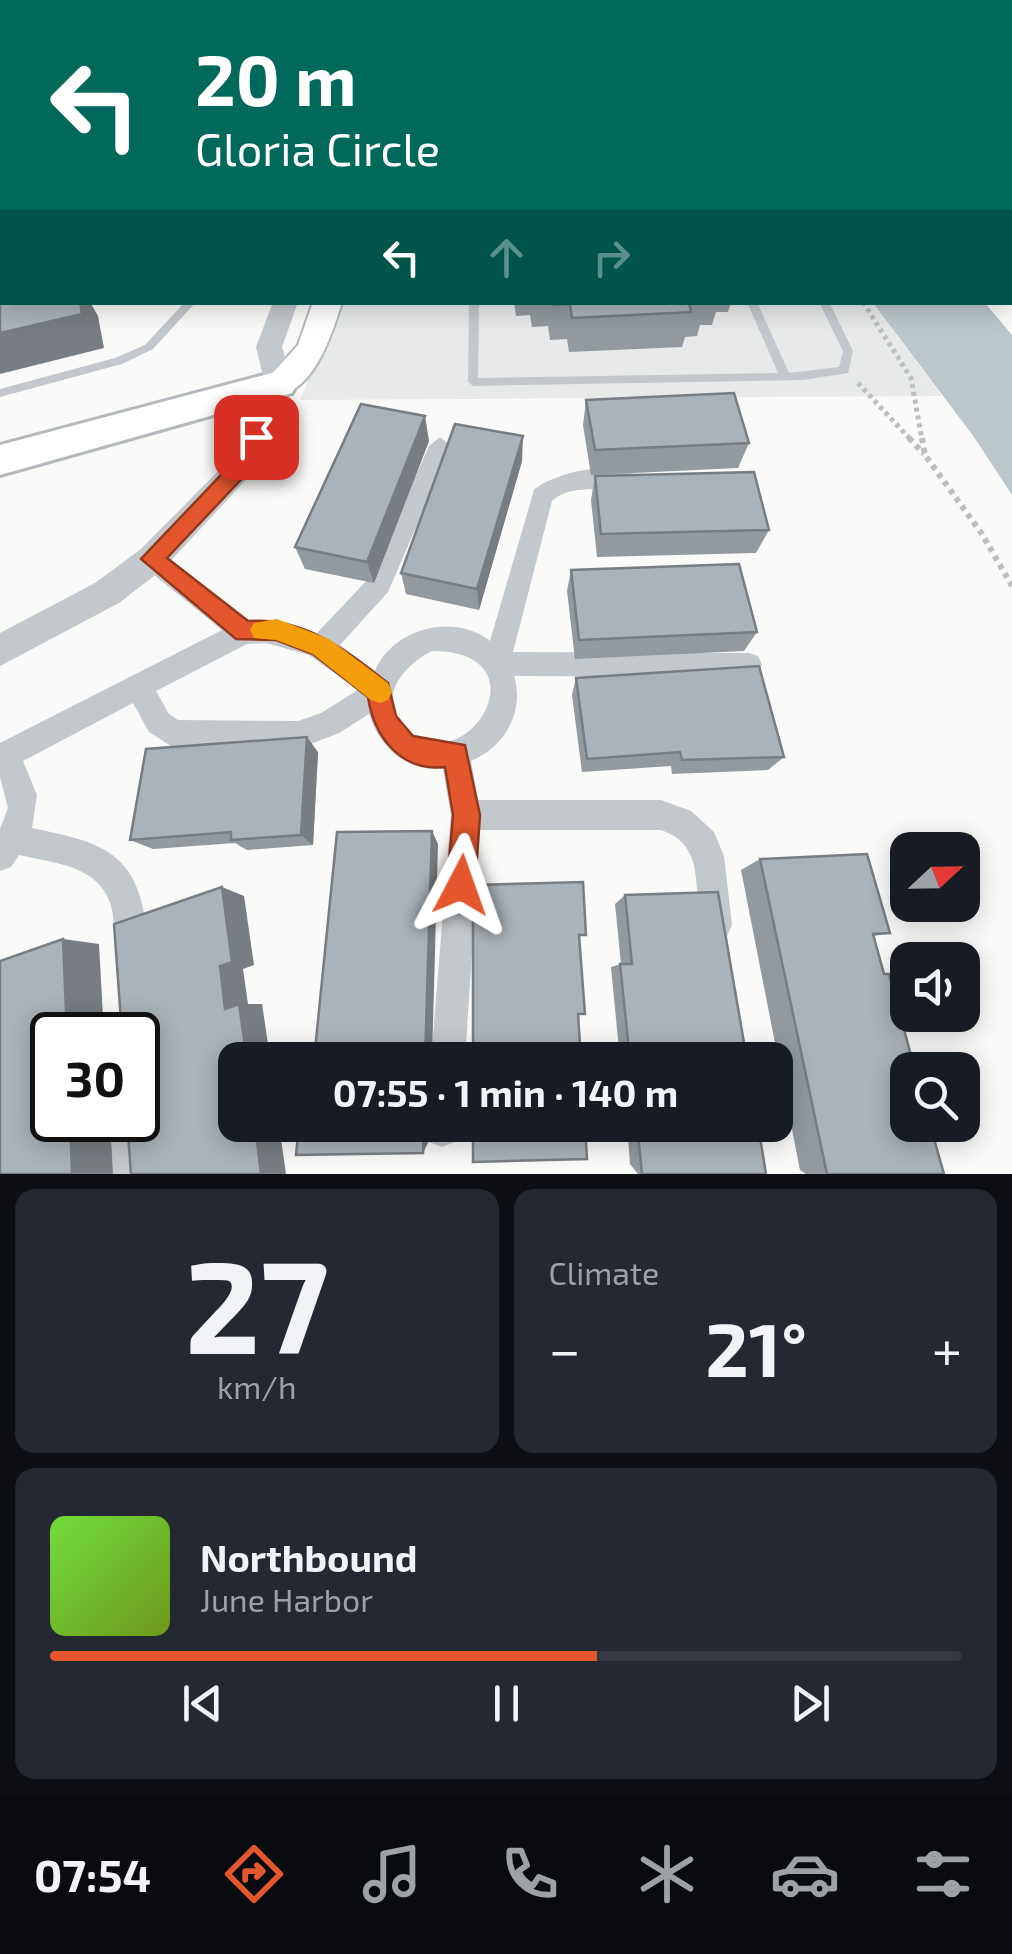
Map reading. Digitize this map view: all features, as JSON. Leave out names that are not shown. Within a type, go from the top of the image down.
[{"type":"highway","points":[[0,460],[279,384]]},
{"type":"main road","points":[[279,384],[312,350],[327,305]]},
{"type":"street","points":[[0,650],[107,593],[152,559],[244,463],[279,384],[269,347],[285,305]]},
{"type":"street","points":[[321,646],[378,584],[440,446]]},
{"type":"street","points":[[490,658],[542,497],[551,485],[565,480],[644,480]]},
{"type":"street","points":[[152,559],[244,632]]},
{"type":"street","points":[[129,981],[131,909],[120,880],[91,858],[6,848],[21,820],[22,787],[2,758],[244,632],[277,630],[321,646],[380,691]]},
{"type":"street","points":[[446,637],[476,645],[490,658],[506,694],[503,710],[486,738],[456,754],[436,756],[404,746],[384,721],[380,691],[391,664],[415,644],[446,637]]},
{"type":"street","points":[[490,658],[749,664]]},
{"type":"street","points":[[139,688],[149,710],[174,734],[298,736],[329,724],[380,691]]},
{"type":"street","points":[[449,1042],[466,815],[456,754]]},
{"type":"street","points":[[466,815],[661,814],[686,821],[703,837],[710,855],[718,948]]},
{"type":"street","points":[[122,1174],[123,1142]]},
{"type":"lane","points":[[0,393],[118,361],[150,347],[188,305]]},
{"type":"lane","points":[[474,305],[473,382],[785,376],[844,370],[848,351],[825,305]]},
{"type":"lane","points":[[753,305],[785,376]]},
{"type":"path","points":[[865,305],[911,378],[925,455]]},
{"type":"path","points":[[844,370],[925,455],[982,534],[1012,586]]},
{"type":"shaded area","points":[[340,305],[874,305],[942,396],[300,400]]},
{"type":"shaded area","points":[[875,305],[987,305],[1012,335],[1012,495],[974,437]]},
{"type":"building","points":[[0,305],[80,305],[82,314],[0,333]]},
{"type":"building","points":[[570,305],[690,305],[691,312],[572,318]]},
{"type":"building","points":[[734,393],[749,443],[595,450],[586,400]]},
{"type":"building","points":[[361,404],[425,416],[367,562],[295,547]]},
{"type":"building","points":[[455,424],[523,436],[477,589],[401,573]]},
{"type":"building","points":[[754,472],[769,530],[601,534],[595,476]]},
{"type":"building","points":[[739,564],[757,632],[579,640],[571,570]]},
{"type":"building","points":[[759,666],[784,757],[682,760],[680,752],[587,759],[576,678]]},
{"type":"building","points":[[307,737],[301,835],[231,840],[231,832],[130,840],[146,749]]},
{"type":"building","points":[[432,831],[426,1042],[316,1042],[337,832]]},
{"type":"building","points":[[867,854],[890,933],[873,934],[884,974],[890,978],[890,1032],[905,1032],[910,1052],[890,1052],[890,1142],[935,1142],[944,1174],[827,1174],[760,859]]},
{"type":"building","points":[[583,882],[586,935],[579,935],[585,1014],[578,1014],[580,1042],[473,1042],[473,885]]},
{"type":"building","points":[[222,887],[232,962],[220,966],[225,1009],[239,1004],[244,1042],[218,1042],[218,1142],[257,1142],[261,1174],[131,1174],[129,1142],[160,1142],[160,1012],[120,1012],[114,924]]},
{"type":"building","points":[[718,892],[744,1042],[628,1042],[620,964],[632,964],[625,895]]},
{"type":"building","points":[[63,939],[66,1012],[30,1012],[30,1142],[71,1142],[72,1174],[0,1174],[0,961]]},
{"type":"building","points":[[297,1142],[423,1142],[423,1153],[296,1155]]},
{"type":"building","points":[[473,1142],[586,1142],[587,1159],[473,1162]]},
{"type":"building","points":[[639,1142],[761,1142],[766,1174],[642,1174]]},
{"type":"slow traffic","points":[[262,630],[277,630],[321,646],[380,692]]},
{"type":"route","points":[[256,437],[244,463],[226,485],[152,559],[244,632],[277,630],[321,646],[380,691],[384,721],[404,746],[436,756],[456,754],[466,815],[461,885]]}]
